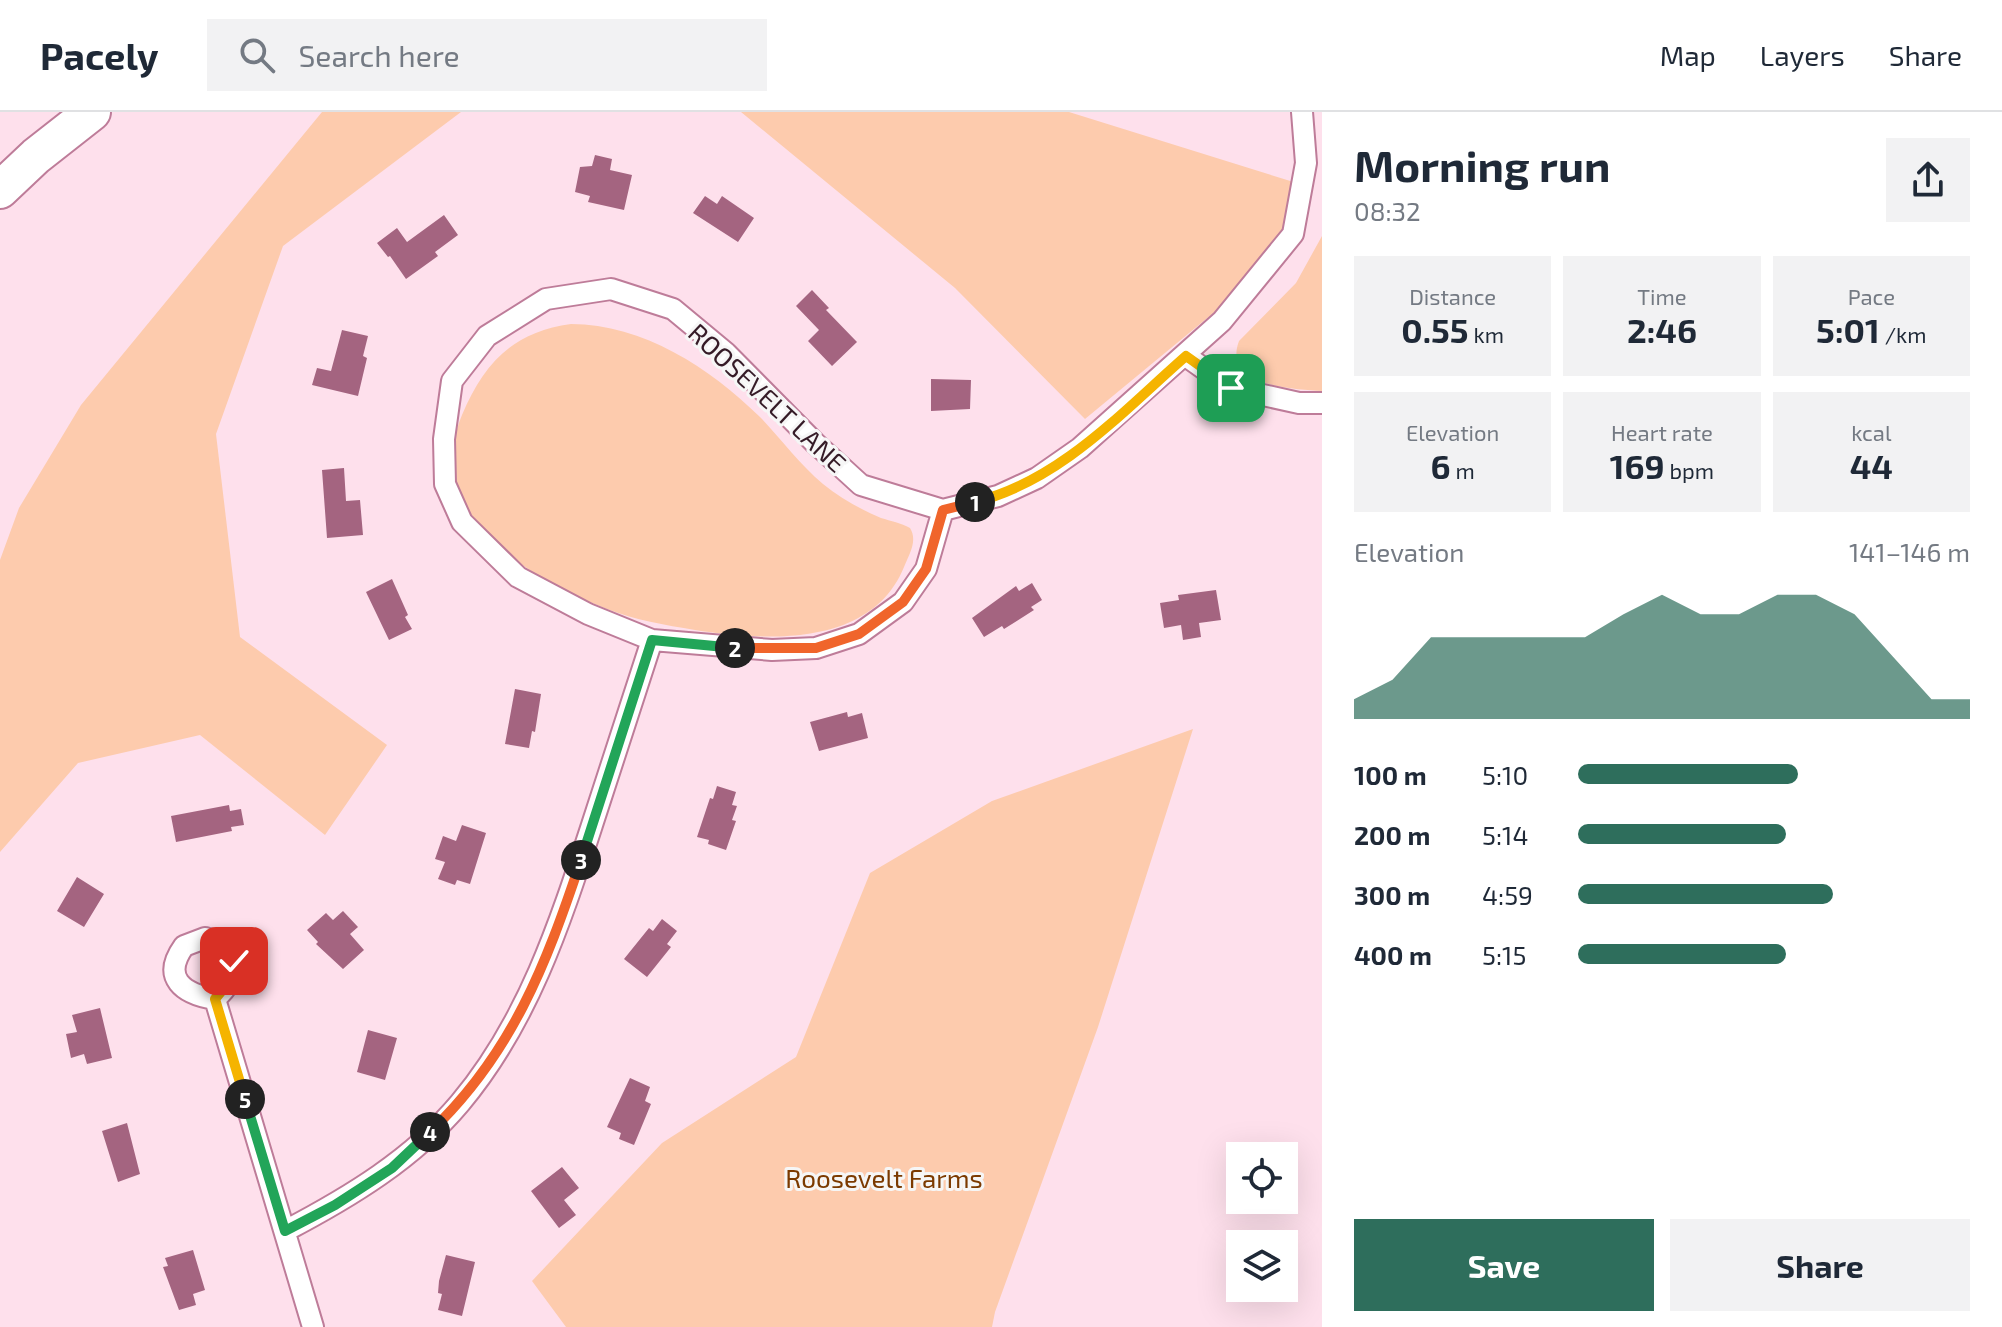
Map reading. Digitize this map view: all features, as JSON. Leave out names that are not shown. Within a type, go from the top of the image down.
[{"type":"highway","points":[[0,190],[36,156],[92,112]]},
{"type":"street","points":[[943,510],[998,496],[1037,478],[1080,448],[1186,356],[1239,302],[1293,234],[1306,163],[1302,112]]},
{"type":"street","name":"ROOSEVELT LANE","points":[[611,289],[673,309],[726,353],[861,485],[943,510],[926,569],[903,602],[859,634],[816,648],[772,650],[652,640],[588,614],[518,577],[462,522],[445,484],[444,439],[452,381],[487,336],[546,299],[611,289]]},
{"type":"street","points":[[1186,356],[1231,388],[1299,403],[1322,403]]},
{"type":"street","points":[[285,1231],[335,1205],[392,1168],[460,1103],[513,1027],[546,961],[652,640]]},
{"type":"street","points":[[215,999],[313,1327]]},
{"type":"green space","points":[[322,112],[461,112],[283,246],[216,434],[240,637],[387,745],[325,835],[200,735],[78,763],[0,852],[0,560],[19,508],[81,405]]},
{"type":"green space","points":[[741,112],[1069,112],[1300,184],[1284,232],[1223,305],[1085,419],[955,288]]},
{"type":"green space","points":[[1322,236],[1322,391],[1263,382],[1241,368],[1236,356],[1239,341],[1296,283]]},
{"type":"green space","points":[[571,324],[624,332],[674,352],[740,399],[806,468],[843,499],[910,528],[912,548],[888,593],[867,613],[842,625],[813,633],[783,636],[723,634],[618,613],[577,596],[516,561],[490,538],[470,512],[457,483],[453,450],[462,415],[491,365],[503,353],[533,334]]},
{"type":"green space","name":"Roosevelt Farms","points":[[1193,729],[1098,1027],[992,1327],[566,1327],[532,1281],[662,1143],[796,1057],[870,873],[992,801]]},
{"type":"building","points":[[595,155],[612,159],[610,170],[632,175],[624,210],[588,202],[590,196],[575,192],[580,167],[592,166]]},
{"type":"building","points":[[705,196],[717,204],[722,196],[754,218],[738,242],[693,213]]},
{"type":"building","points":[[444,215],[458,235],[435,252],[438,256],[406,279],[377,243],[397,228],[407,242]]},
{"type":"building","points":[[812,290],[829,308],[826,310],[857,342],[832,366],[808,341],[819,330],[796,306]]},
{"type":"building","points":[[342,330],[368,336],[363,356],[367,358],[358,396],[312,385],[317,368],[331,371]]},
{"type":"building","points":[[931,379],[971,380],[970,409],[931,411]]},
{"type":"building","points":[[344,468],[346,501],[360,500],[363,535],[327,538],[322,470]]},
{"type":"building","points":[[392,579],[412,629],[389,640],[366,592]]},
{"type":"building","points":[[1032,583],[1042,600],[1031,607],[1034,610],[1004,629],[1002,626],[984,637],[972,618],[1016,586],[1019,591]]},
{"type":"building","points":[[1216,590],[1221,620],[1199,623],[1201,637],[1183,640],[1181,625],[1164,628],[1160,603],[1179,600],[1178,595]]},
{"type":"building","points":[[515,689],[541,694],[529,748],[505,744]]},
{"type":"building","points":[[847,712],[848,717],[862,713],[868,738],[819,751],[810,722]]},
{"type":"building","points":[[717,786],[736,792],[732,805],[737,806],[732,820],[736,821],[726,850],[697,837]]},
{"type":"building","points":[[229,805],[230,811],[241,809],[244,825],[231,827],[232,831],[176,842],[171,816]]},
{"type":"building","points":[[462,825],[486,833],[470,884],[457,880],[455,885],[438,879],[445,862],[435,859],[443,836],[456,841]]},
{"type":"building","points":[[77,877],[104,894],[84,927],[57,911]]},
{"type":"building","points":[[343,911],[358,927],[350,934],[364,950],[343,969],[316,944],[318,942],[307,930],[326,913],[333,920]]},
{"type":"building","points":[[662,919],[677,931],[667,944],[671,947],[647,977],[624,959],[649,928],[653,931]]},
{"type":"building","points":[[100,1008],[112,1058],[87,1064],[84,1054],[71,1058],[66,1034],[77,1032],[72,1015]]},
{"type":"building","points":[[368,1030],[397,1038],[385,1080],[357,1072]]},
{"type":"building","points":[[630,1078],[650,1087],[645,1101],[651,1104],[634,1145],[619,1139],[621,1133],[607,1127]]},
{"type":"building","points":[[127,1123],[140,1174],[118,1182],[102,1131]]},
{"type":"building","points":[[562,1167],[579,1188],[564,1200],[576,1215],[559,1228],[531,1191]]},
{"type":"building","points":[[193,1250],[205,1290],[193,1294],[196,1305],[179,1310],[163,1267],[168,1266],[165,1258]]},
{"type":"building","points":[[446,1255],[475,1262],[462,1316],[438,1310],[442,1294],[438,1293],[439,1281]]},
{"type":"route","points":[[234,961],[229,982],[215,999],[285,1231],[335,1205],[392,1168],[460,1103],[513,1027],[546,961],[652,640],[772,650],[816,648],[859,634],[903,602],[926,569],[943,510],[998,496],[1037,478],[1080,448],[1186,356],[1231,388]]}]
